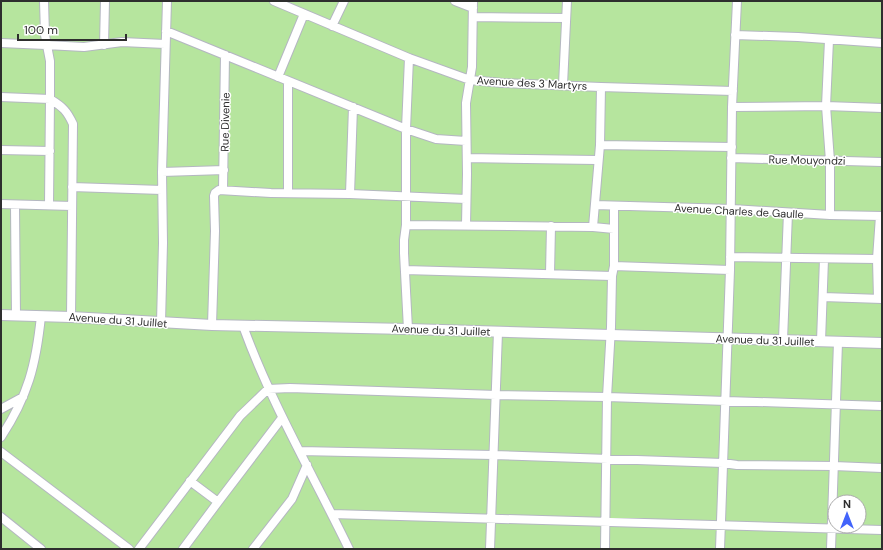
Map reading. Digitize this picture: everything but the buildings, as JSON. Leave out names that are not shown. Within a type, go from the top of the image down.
[{"type":"street","points":[[44,1],[46,44],[50,61],[49,205]]},
{"type":"street","points":[[104,45],[105,1]]},
{"type":"street","points":[[161,323],[163,243],[162,172],[167,1]]},
{"type":"street","name":"Avenue des 3 Martyrs","points":[[274,1],[408,58],[470,80],[503,83],[733,91]]},
{"type":"street","points":[[332,26],[344,1]]},
{"type":"street","points":[[455,1],[473,4],[472,67],[466,103],[466,225]]},
{"type":"street","points":[[563,85],[567,1]]},
{"type":"street","points":[[720,549],[732,209],[732,107],[737,1]]},
{"type":"street","points":[[278,77],[304,14]]},
{"type":"street","points":[[473,17],[566,18]]},
{"type":"street","points":[[166,31],[406,129],[436,139],[466,141]]},
{"type":"street","points":[[735,35],[798,37],[882,43]]},
{"type":"street","points":[[829,40],[826,106],[830,161],[830,215]]},
{"type":"street","points":[[1,44],[46,44],[84,47],[122,42],[165,44]]},
{"type":"street","name":"Rue Divenie","points":[[223,190],[225,55]]},
{"type":"street","points":[[408,58],[406,225],[404,240],[408,329]]},
{"type":"street","points":[[288,81],[288,193]]},
{"type":"street","points":[[593,227],[600,145],[601,87]]},
{"type":"street","points":[[1,97],[50,99],[61,106],[68,113],[73,124],[71,317]]},
{"type":"street","points":[[732,107],[826,106],[882,108]]},
{"type":"street","points":[[350,194],[353,107]]},
{"type":"street","points":[[600,145],[732,147]]},
{"type":"street","points":[[1,150],[50,151]]},
{"type":"street","points":[[467,158],[598,160]]},
{"type":"street","name":"Rue Mouyondzi","points":[[732,158],[882,162]]},
{"type":"street","points":[[162,172],[224,170]]},
{"type":"street","points":[[72,187],[162,190]]},
{"type":"street","points":[[212,325],[214,196],[215,192],[219,190],[466,199]]},
{"type":"street","points":[[1,204],[72,206]]},
{"type":"street","points":[[16,205],[16,316]]},
{"type":"street","name":"Avenue Charles de Gaulle","points":[[595,205],[732,209],[830,215],[881,216]]},
{"type":"street","points":[[605,549],[605,458],[612,276],[614,266],[614,206]]},
{"type":"street","points":[[783,340],[788,213]]},
{"type":"street","points":[[823,297],[880,299],[877,259],[881,216]]},
{"type":"street","points":[[406,225],[551,226],[614,229]]},
{"type":"street","points":[[550,274],[551,226]]},
{"type":"street","points":[[730,257],[877,259]]},
{"type":"street","points":[[821,341],[824,259]]},
{"type":"street","points":[[614,266],[730,270]]},
{"type":"street","points":[[405,270],[612,276]]},
{"type":"street","name":"Avenue du 31 Juillet","points":[[1,316],[71,317],[161,323],[243,326],[408,329],[882,343]]},
{"type":"street","points":[[1,437],[24,396],[35,362],[41,316]]},
{"type":"street","points":[[243,326],[268,389],[349,549]]},
{"type":"street","points":[[490,549],[498,332]]},
{"type":"street","points":[[833,494],[838,342]]},
{"type":"street","points":[[139,549],[240,416],[268,389],[290,388],[882,406]]},
{"type":"street","points":[[1,409],[24,396]]},
{"type":"street","points":[[183,549],[282,418]]},
{"type":"street","points":[[300,451],[605,458],[723,463],[736,465],[882,468]]},
{"type":"street","points":[[1,452],[129,549]]},
{"type":"street","points":[[253,549],[292,499],[307,465]]},
{"type":"street","points":[[190,481],[218,502]]},
{"type":"street","points":[[332,514],[605,521],[827,529]]},
{"type":"street","points":[[1,517],[41,549]]},
{"type":"street","points":[[867,530],[882,530]]},
{"type":"street","points":[[831,534],[831,549]]},
{"type":"green space","points":[[1,1],[882,1],[882,549],[1,549]]}]
